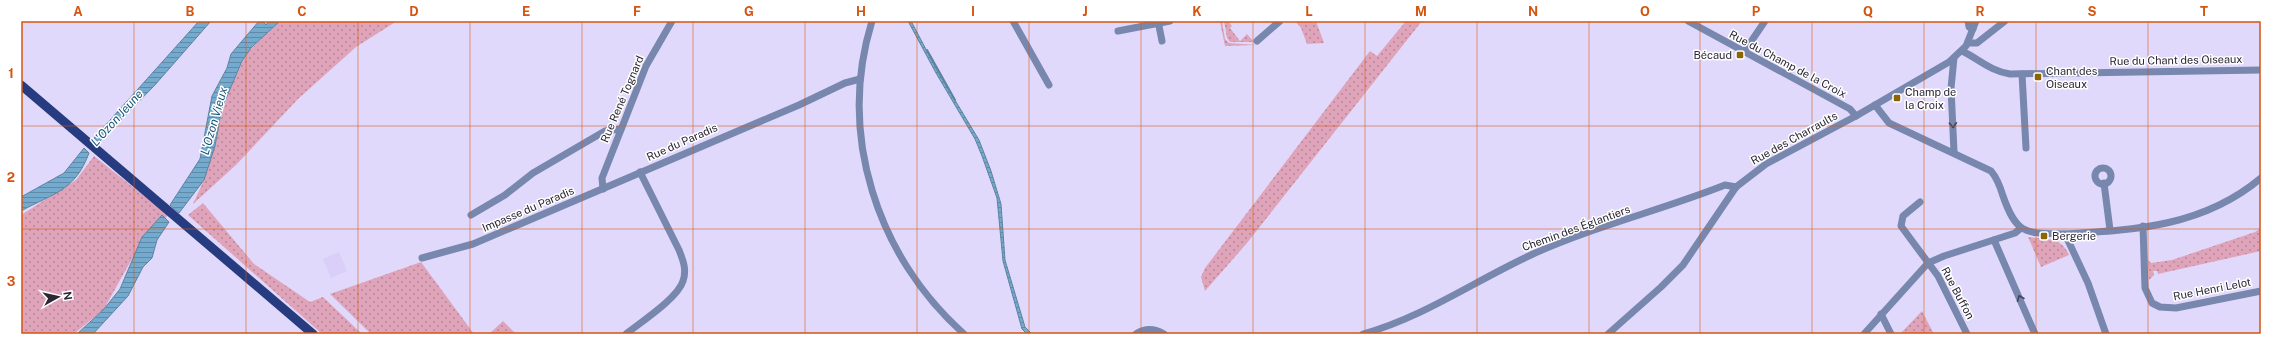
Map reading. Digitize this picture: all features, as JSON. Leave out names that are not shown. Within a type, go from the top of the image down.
[{"type":"main road","points":[[21,85],[313,334]]},
{"type":"street","name":"Rue René Tognard","points":[[602,189],[602,178],[646,66],[672,21]]},
{"type":"street","points":[[872,21],[860,79],[861,141],[869,181],[878,211],[900,258],[919,286],[941,312],[964,334]]},
{"type":"street","points":[[1013,21],[1049,84]]},
{"type":"street","points":[[1118,31],[1158,22],[1170,21]]},
{"type":"street","points":[[1257,40],[1280,21]]},
{"type":"street","name":"Rue du Champ de la Croix","points":[[1688,21],[1850,109],[1856,116]]},
{"type":"street","points":[[1744,52],[1765,21]]},
{"type":"street","points":[[1968,21],[1969,27],[1973,29]]},
{"type":"street","name":"Rue des Charraults","points":[[1608,334],[1661,287],[1683,265],[1736,187],[1766,164],[1856,116],[1954,58],[1970,44],[1976,21]]},
{"type":"street","points":[[1976,58],[1970,44],[1977,43],[2005,21]]},
{"type":"street","points":[[1158,22],[1162,41]]},
{"type":"street","name":"Rue du Chant des Oiseaux","points":[[1962,51],[1976,58],[1995,71],[2010,74],[2261,70]]},
{"type":"street","points":[[1954,58],[1951,88],[1954,152]]},
{"type":"street","points":[[2022,74],[2026,148]]},
{"type":"street","name":"Rue du Paradis","points":[[626,334],[675,292],[683,282],[684,275],[683,260],[679,250],[640,172],[806,102],[845,83],[860,79]]},
{"type":"street","points":[[1875,105],[1889,123],[1985,167],[1995,176],[2009,213],[2021,228],[2039,233],[2065,234],[2174,222],[2198,216],[2226,203],[2261,178]]},
{"type":"street","points":[[471,215],[505,195],[533,173],[605,131],[621,129]]},
{"type":"street","name":"Impasse du Paradis","points":[[422,258],[473,244],[640,172]]},
{"type":"street","points":[[2104,183],[2110,230]]},
{"type":"street","name":"Chemin des Églantiers","points":[[1363,334],[1409,318],[1517,262],[1562,242],[1689,200],[1725,185],[1736,187]]},
{"type":"street","name":"Rue Buffon","points":[[1920,202],[1904,216],[1901,226],[1938,276],[1968,334]]},
{"type":"street","name":"Rue Henri Lelot","points":[[2143,226],[2145,288],[2152,302],[2160,307],[2176,308],[2261,291]]},
{"type":"street","points":[[1864,334],[1928,264],[1944,256],[2015,233],[2021,228]]},
{"type":"street","points":[[2065,234],[2088,283],[2106,334]]},
{"type":"street","points":[[1994,240],[2035,334]]},
{"type":"street","points":[[1881,314],[1891,334]]},
{"type":"street","points":[[1136,334],[1142,330],[1151,329],[1164,334]]},
{"type":"shaded area","points":[[280,21],[397,21],[356,47],[298,99],[236,165],[193,204],[204,180],[228,93],[246,54]]},
{"type":"shaded area","points":[[1216,21],[1222,21],[1225,39],[1229,43],[1257,45],[1225,46],[1220,22]]},
{"type":"shaded area","points":[[1224,21],[1228,21],[1232,26],[1230,28],[1240,41],[1247,34],[1254,42],[1230,42],[1227,38]]},
{"type":"shaded area","points":[[1295,21],[1316,21],[1324,43],[1307,44],[1301,28]]},
{"type":"shaded area","points":[[1406,21],[1422,21],[1247,243],[1205,291],[1201,277],[1205,268],[1370,51],[1377,56]]},
{"type":"shaded area","points":[[94,156],[168,215],[133,257],[104,309],[74,334],[21,334],[21,215],[76,180]]},
{"type":"shaded area","points":[[203,203],[254,264],[310,302],[323,297],[362,334],[322,334],[188,215]]},
{"type":"shaded area","points":[[2261,228],[2261,251],[2158,274],[2157,271],[2153,271],[2154,275],[2149,280],[2148,260],[2151,263],[2172,260],[2255,232]]},
{"type":"shaded area","points":[[2028,237],[2057,242],[2066,249],[2069,255],[2041,267]]},
{"type":"shaded area","points":[[339,252],[347,271],[331,278],[323,259]]},
{"type":"shaded area","points":[[421,262],[474,334],[371,334],[330,294]]},
{"type":"shaded area","points":[[1922,311],[1934,334],[1900,334]]},
{"type":"shaded area","points":[[503,321],[516,334],[489,334]]},
{"type":"water","name":"L'Ozon Jeune","points":[[199,21],[211,21],[154,86],[99,142],[94,138]]},
{"type":"water","name":"L'Ozon Vieux","points":[[259,21],[263,21],[266,25],[269,21],[280,21],[251,48],[242,61],[222,108],[215,146],[204,180],[179,213],[170,205],[200,159],[212,96],[227,68],[231,54]]},
{"type":"water","points":[[908,21],[911,21],[938,72],[979,140],[991,171],[1001,204],[1005,260],[1025,327],[1032,334],[1027,334],[1022,329],[1003,261],[997,198],[982,156],[975,139],[936,73]]},
{"type":"water","points":[[84,148],[89,153],[77,176],[70,183],[62,190],[21,211],[21,197],[64,173]]},
{"type":"water","points":[[162,215],[169,222],[157,240],[152,258],[143,267],[128,296],[93,334],[77,334],[104,309],[120,289],[142,237]]},
{"type":"waterway","points":[[927,50],[955,100]]},
{"type":"place","name":"Bécaud","points":[[1740,55]]},
{"type":"place","name":"Chant des Oiseaux","points":[[2038,77]]},
{"type":"place","name":"Champ de la Croix","points":[[1897,98]]},
{"type":"place","name":"Bergerie","points":[[2044,236]]}]
